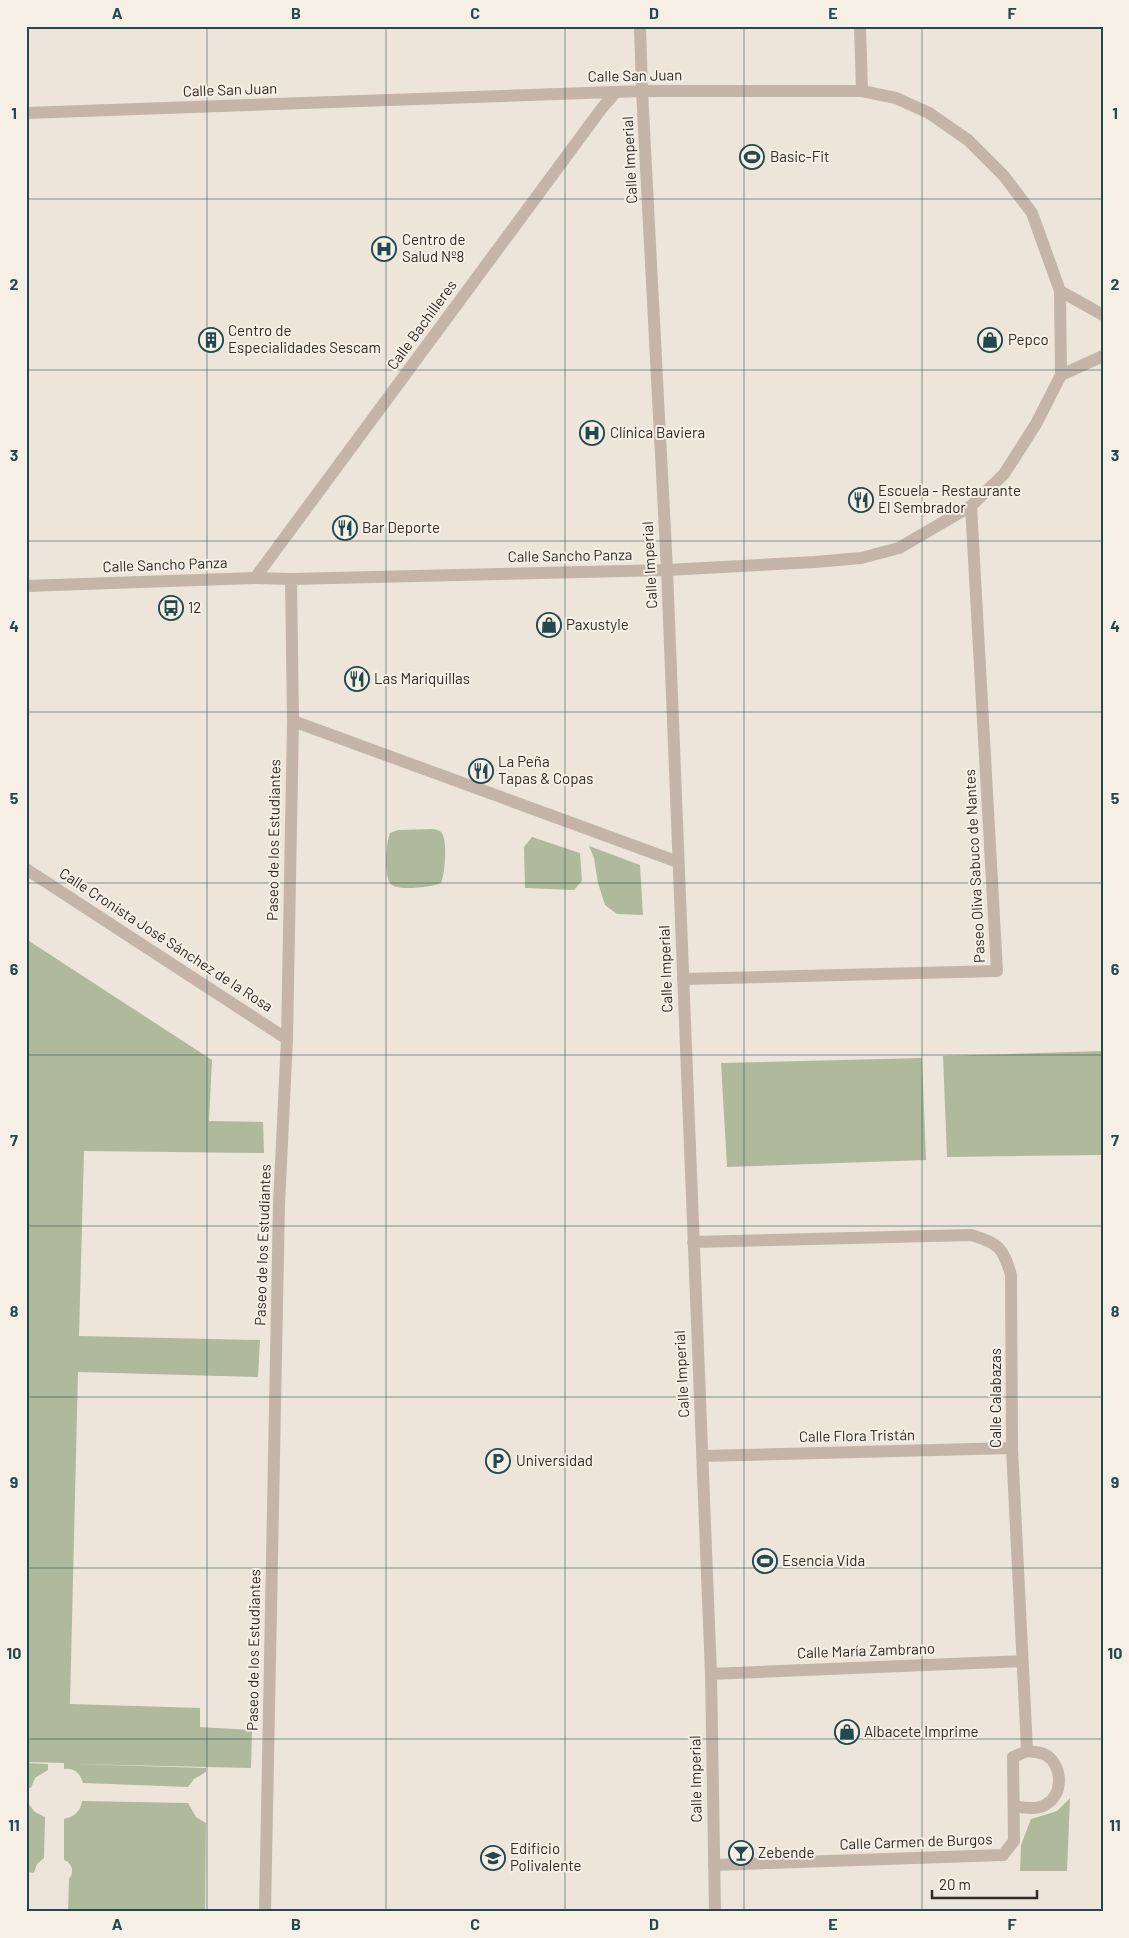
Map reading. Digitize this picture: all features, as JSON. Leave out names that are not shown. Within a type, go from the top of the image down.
[{"type":"street","name":"Calle Imperial","points":[[640,26],[667,570],[711,1674],[715,1912]]},
{"type":"street","points":[[860,26],[862,91]]},
{"type":"street","name":"Calle San Juan","points":[[26,113],[642,91],[862,91],[896,98],[929,113],[968,140],[1004,176],[1032,213],[1060,291],[1061,375]]},
{"type":"street","name":"Calle Bachilleres","points":[[255,578],[596,116],[616,92]]},
{"type":"street","points":[[1060,291],[1103,315]]},
{"type":"street","points":[[1061,375],[1103,356]]},
{"type":"street","name":"Calle Sancho Panza","points":[[26,586],[255,578],[291,579],[667,570],[861,558],[899,548],[971,506],[1004,474],[1036,424],[1061,375]]},
{"type":"street","name":"Paseo Oliva Sabuco de Nantes","points":[[683,979],[997,971],[971,506]]},
{"type":"street","name":"Paseo de los Estudiantes","points":[[265,1912],[279,1204],[287,1039],[293,721],[291,579]]},
{"type":"street","points":[[293,721],[678,862]]},
{"type":"street","name":"Calle Cronista José Sánchez de la Rosa","points":[[26,869],[287,1039]]},
{"type":"street","name":"Calle Calabazas","points":[[693,1242],[971,1235],[989,1240],[1005,1254],[1011,1275],[1012,1448],[1027,1751]]},
{"type":"street","name":"Calle Flora Tristán","points":[[702,1456],[1012,1448]]},
{"type":"street","name":"Calle María Zambrano","points":[[711,1674],[1022,1661]]},
{"type":"street","points":[[1015,1806],[1024,1808],[1045,1805],[1058,1790],[1059,1773],[1055,1763],[1040,1752],[1027,1751]]},
{"type":"street","name":"Calle Carmen de Burgos","points":[[714,1865],[1003,1855],[1014,1841],[1013,1757],[1027,1751]]},
{"type":"green space","points":[[434,829],[441,832],[445,841],[445,865],[441,883],[416,888],[402,888],[392,885],[387,876],[386,868],[387,844],[390,833],[398,830]]},
{"type":"green space","points":[[532,837],[580,853],[582,881],[574,890],[525,888],[524,847]]},
{"type":"green space","points":[[589,846],[640,865],[643,915],[617,914],[605,905],[598,883],[594,858]]},
{"type":"green space","points":[[26,939],[212,1060],[209,1121],[263,1122],[264,1153],[84,1151],[79,1336],[260,1340],[258,1377],[78,1372],[70,1704],[200,1708],[200,1727],[252,1730],[251,1768],[75,1764],[206,1768],[206,1772],[194,1779],[188,1787],[83,1783],[76,1772],[71,1769],[64,1769],[64,1763],[26,1762]]},
{"type":"green space","points":[[1103,1051],[1103,1155],[947,1157],[943,1056]]},
{"type":"green space","points":[[922,1058],[926,1160],[727,1167],[721,1063]]},
{"type":"green space","points":[[26,1763],[48,1764],[48,1770],[35,1778],[31,1788],[26,1787]]},
{"type":"green space","points":[[1070,1798],[1067,1871],[1020,1871],[1021,1845],[1031,1819],[1057,1811]]},
{"type":"green space","points":[[26,1801],[35,1812],[45,1817],[44,1858],[37,1864],[34,1873],[26,1872]]},
{"type":"green space","points":[[82,1801],[188,1803],[196,1817],[206,1823],[205,1912],[68,1912],[69,1879],[72,1868],[64,1860],[64,1819],[76,1813]]},
{"type":"place","name":"Basic-Fit","points":[[752,157]]},
{"type":"place","name":"Centro de Salud Nº8","points":[[384,249]]},
{"type":"place","name":"Centro de Especialidades Sescam","points":[[211,340]]},
{"type":"place","name":"Pepco","points":[[990,340]]},
{"type":"place","name":"Clínica Baviera","points":[[592,433]]},
{"type":"place","name":"Escuela - Restaurante El Sembrador","points":[[861,500]]},
{"type":"place","name":"Bar Deporte","points":[[345,528]]},
{"type":"place","name":"12","points":[[171,608]]},
{"type":"place","name":"Paxustyle","points":[[549,625]]},
{"type":"place","name":"Las Mariquillas","points":[[357,679]]},
{"type":"place","name":"La Peña Tapas & Copas","points":[[481,771]]},
{"type":"place","name":"Universidad","points":[[498,1461]]},
{"type":"place","name":"Esencia Vida","points":[[765,1561]]},
{"type":"place","name":"Albacete Imprime","points":[[847,1732]]},
{"type":"place","name":"Zebende","points":[[741,1853]]},
{"type":"place","name":"Edificio Polivalente","points":[[493,1858]]}]
